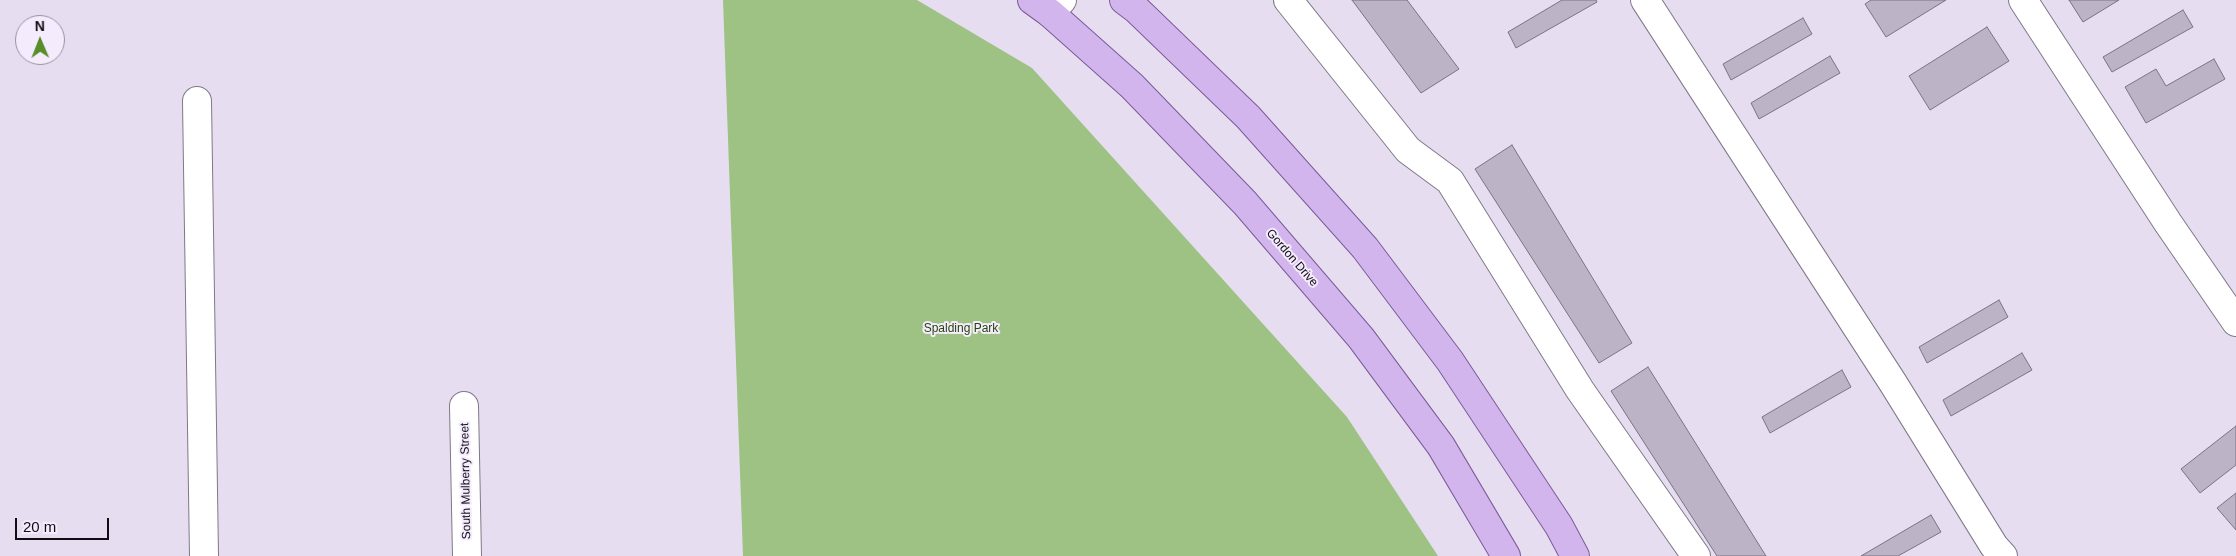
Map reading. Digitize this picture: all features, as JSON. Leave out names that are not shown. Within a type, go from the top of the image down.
[{"type":"main road","points":[[1124,0],[1136,9],[1248,117],[1364,248],[1450,361],[1559,526],[1575,556]]},
{"type":"main road","name":"Gordon Drive","points":[[1048,4],[1132,86],[1245,203],[1361,338],[1441,446],[1506,556]]},
{"type":"street","points":[[1288,0],[1408,150],[1450,181],[1580,390],[1696,556]]},
{"type":"street","points":[[1645,0],[1893,383],[1994,546],[2003,556]]},
{"type":"street","points":[[2022,0],[2168,223],[2236,322]]},
{"type":"street","points":[[197,101],[204,556]]},
{"type":"street","name":"South Mulberry Street","points":[[464,406],[467,556]]},
{"type":"green space","name":"Spalding Park","points":[[723,0],[917,0],[1032,68],[1347,417],[1438,556],[743,556]]},
{"type":"building","points":[[1352,0],[1407,0],[1459,69],[1421,93]]},
{"type":"building","points":[[1562,0],[1596,0],[1597,2],[1516,48],[1508,32]]},
{"type":"building","points":[[1871,0],[1946,0],[1886,37],[1865,4]]},
{"type":"building","points":[[2069,0],[2119,0],[2083,22]]},
{"type":"building","points":[[2183,10],[2193,27],[2112,72],[2103,57]]},
{"type":"building","points":[[1803,18],[1812,34],[1731,80],[1723,64]]},
{"type":"building","points":[[1987,27],[2009,61],[1930,110],[1909,76]]},
{"type":"building","points":[[1830,56],[1840,73],[1759,119],[1751,103]]},
{"type":"building","points":[[2214,59],[2225,79],[2146,123],[2125,87],[2156,69],[2166,86]]},
{"type":"building","points":[[1512,145],[1632,343],[1599,363],[1475,169]]},
{"type":"building","points":[[1999,300],[2008,317],[1927,363],[1919,347]]},
{"type":"building","points":[[2022,353],[2032,370],[1951,416],[1943,400]]},
{"type":"building","points":[[1648,367],[1766,556],[1717,556],[1611,391]]},
{"type":"building","points":[[1842,370],[1851,387],[1770,433],[1762,417]]},
{"type":"building","points":[[2236,426],[2236,465],[2200,493],[2181,469]]},
{"type":"building","points":[[2236,493],[2236,530],[2217,508]]},
{"type":"building","points":[[1931,515],[1941,532],[1898,556],[1861,556]]}]
